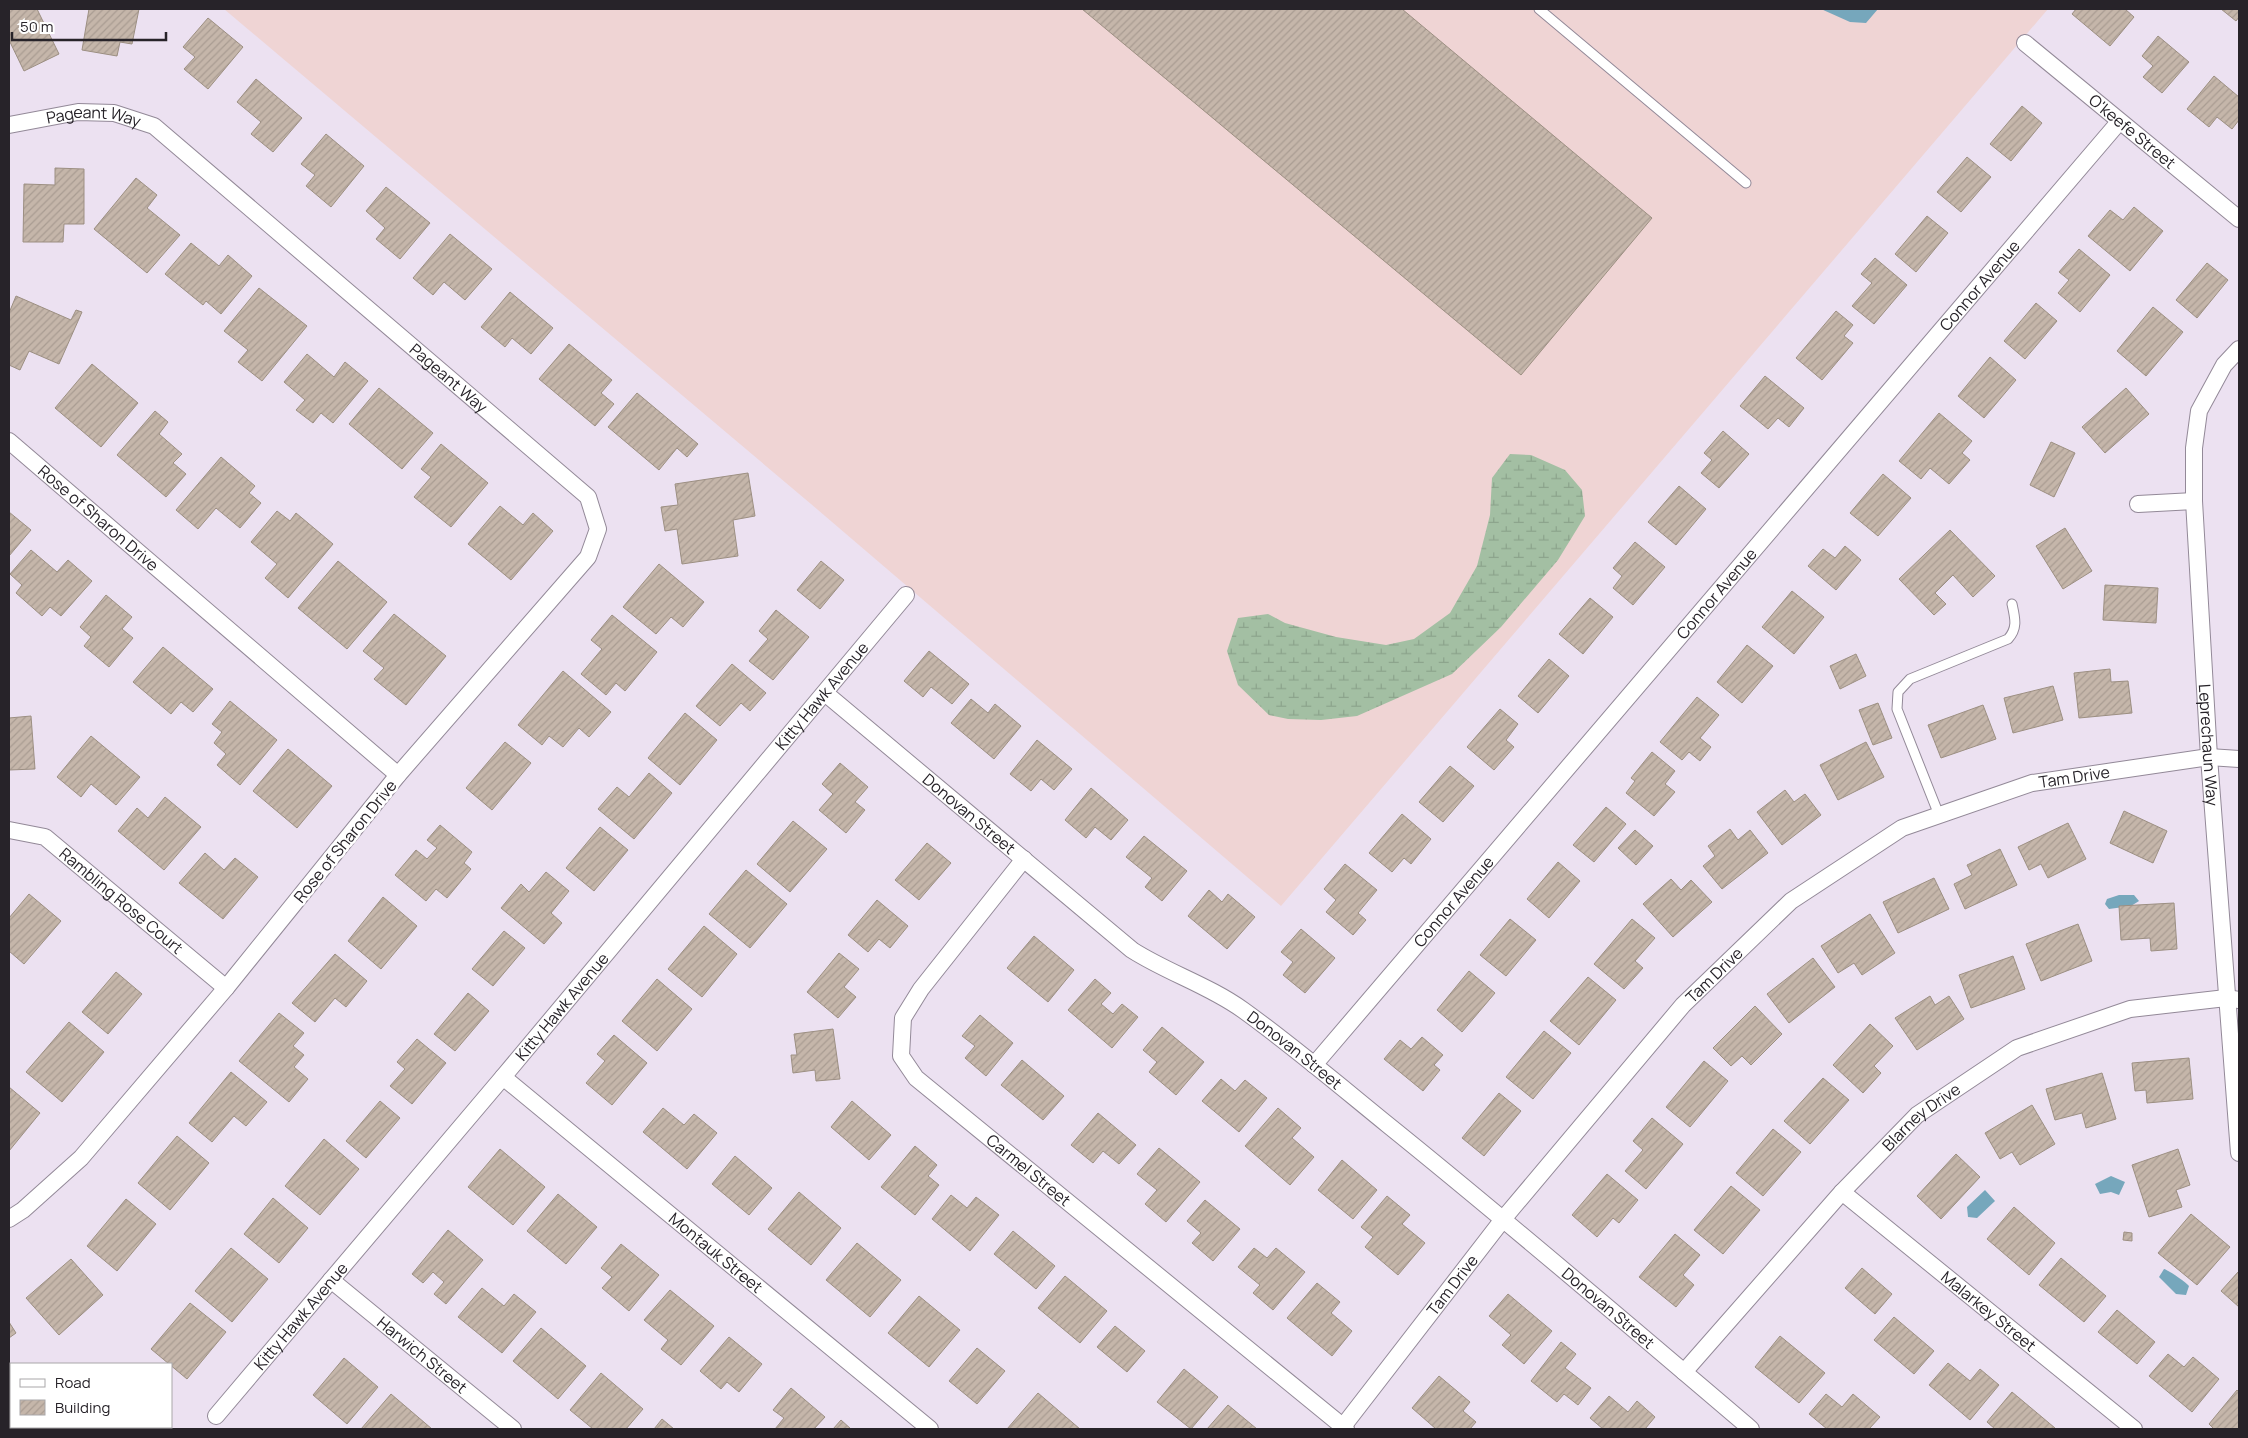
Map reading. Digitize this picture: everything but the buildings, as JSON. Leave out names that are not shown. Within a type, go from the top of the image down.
[{"type":"street","name":"O'keefe Street","points":[[2025,43],[2239,219]]},
{"type":"street","name":"Pageant Way","points":[[9,125],[78,112],[114,113],[154,126],[588,497],[598,529],[588,557],[398,776]]},
{"type":"street","name":"Connor Avenue","points":[[1314,1065],[2119,122]]},
{"type":"street","name":"Leprechaun Way","points":[[2239,348],[2224,366],[2199,411],[2194,448],[2194,501],[2209,757],[2233,999],[2239,1153]]},
{"type":"street","name":"Rose of Sharon Drive","points":[[9,441],[398,776],[226,988],[81,1158],[23,1210],[9,1219]]},
{"type":"street","points":[[2138,504],[2194,501]]},
{"type":"street","name":"Kitty Hawk Avenue","points":[[216,1416],[503,1077],[906,595]]},
{"type":"street","name":"Donovan Street","points":[[825,693],[1132,950],[1156,965],[1211,989],[1242,1010],[1314,1065],[1504,1218],[1751,1429]]},
{"type":"street","name":"Tam Drive","points":[[1343,1428],[1504,1218],[1683,1005],[1791,901],[1902,828],[2032,783],[2209,757],[2239,759]]},
{"type":"street","name":"Rambling Rose Court","points":[[9,830],[45,838],[226,988]]},
{"type":"street","name":"Carmel Street","points":[[1024,859],[921,989],[903,1018],[901,1056],[916,1078],[1343,1428]]},
{"type":"street","name":"Blarney Drive","points":[[1684,1372],[1842,1192],[1917,1115],[2017,1048],[2130,1009],[2233,999]]},
{"type":"street","name":"Montauk Street","points":[[503,1077],[930,1429]]},
{"type":"street","name":"Malarkey Street","points":[[1842,1192],[2134,1429]]},
{"type":"street","name":"Harwich Street","points":[[331,1280],[513,1429]]},
{"type":"lane","points":[[1539,9],[1746,183]]},
{"type":"lane","points":[[1939,815],[1897,709],[1898,692],[1910,680],[2008,639],[2014,632],[2015,620],[2012,604]]},
{"type":"shaded area","points":[[224,9],[2048,9],[1281,906],[811,504]]},
{"type":"green space","points":[[1510,454],[1531,455],[1565,470],[1582,490],[1585,516],[1558,560],[1501,627],[1452,674],[1357,716],[1321,720],[1288,719],[1269,715],[1238,685],[1227,651],[1238,618],[1268,614],[1285,623],[1336,637],[1386,645],[1414,639],[1450,613],[1477,566],[1490,515],[1492,478]]},
{"type":"water","points":[[1821,9],[1878,9],[1866,23],[1850,22]]},
{"type":"water","points":[[2119,895],[2134,895],[2139,901],[2131,906],[2109,909],[2105,904],[2107,899]]},
{"type":"water","points":[[2111,1176],[2125,1182],[2119,1195],[2111,1192],[2100,1194],[2095,1184]]},
{"type":"water","points":[[1985,1190],[1995,1201],[1977,1218],[1968,1217],[1967,1207]]},
{"type":"water","points":[[2164,1269],[2177,1276],[2189,1286],[2186,1295],[2176,1294],[2159,1277]]}]
